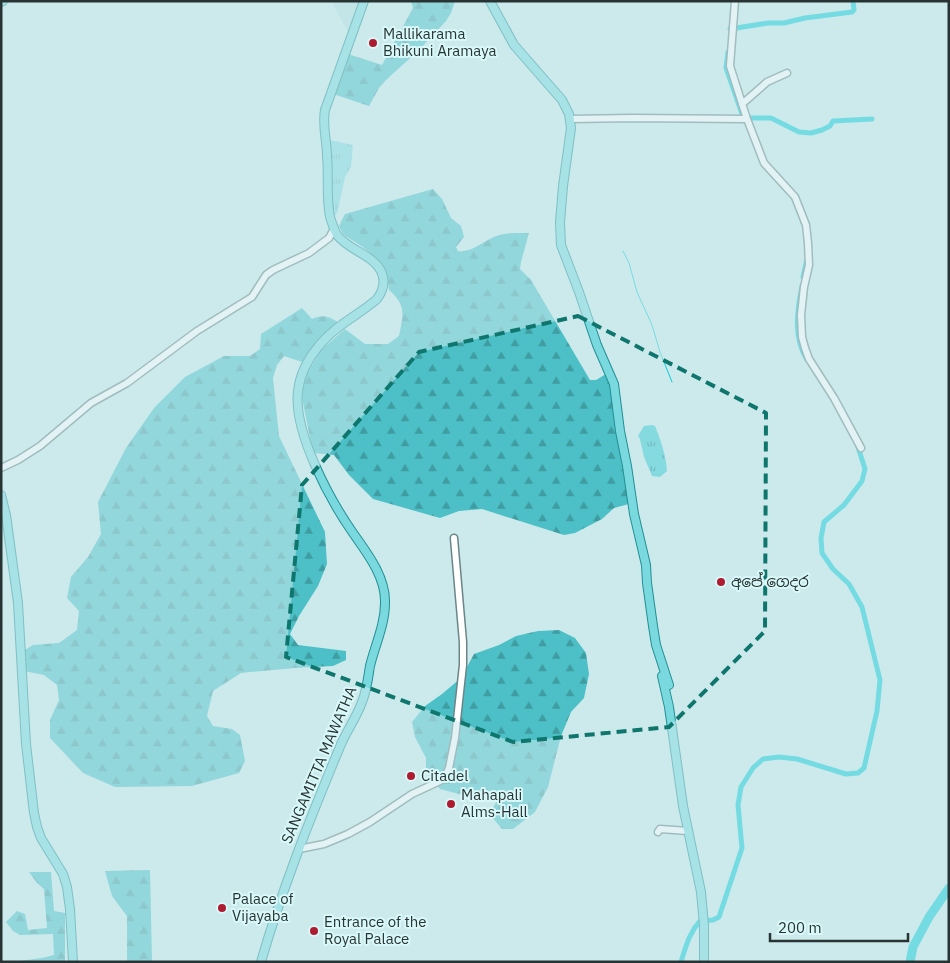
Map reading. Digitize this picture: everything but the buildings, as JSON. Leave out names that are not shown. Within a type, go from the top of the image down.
[{"type":"main road","points":[[334,229],[329,208],[324,114],[364,1]]},
{"type":"main road","points":[[490,1],[514,45],[562,100],[567,108],[570,119],[560,222],[561,245],[616,390],[620,432],[634,514],[646,564],[656,645],[669,685],[662,676],[669,707],[683,806],[704,914],[704,962]]},
{"type":"main road","name":"SANGAMITTA MAWATHA","points":[[261,962],[299,849],[341,744],[364,698],[384,618],[383,586],[370,559],[332,501],[305,438],[298,408],[297,393],[299,381],[308,360],[318,346],[333,332],[376,300],[384,285],[383,275],[378,266],[342,240],[334,229]]},
{"type":"main road","points":[[1,495],[6,515],[18,603],[26,744],[34,813],[41,838],[63,874],[67,887],[74,962]]},
{"type":"street","points":[[735,1],[730,66],[747,120],[764,163],[796,197],[806,225],[809,265],[800,315],[805,348],[809,359],[834,398],[861,448]]},
{"type":"street","points":[[742,104],[767,82],[787,73]]},
{"type":"street","points":[[570,119],[747,120]]},
{"type":"street","points":[[1,468],[40,446],[91,403],[126,383],[197,331],[252,297],[266,275],[309,253],[329,238],[334,229]]},
{"type":"street","points":[[299,849],[324,844],[348,834],[412,794],[440,781],[446,775],[455,738],[463,665],[463,642],[454,538]]},
{"type":"street","points":[[658,832],[660,830],[688,831]]},
{"type":"highlighted area","points":[[578,316],[766,413],[765,631],[669,727],[513,742],[286,657],[302,485],[419,352]]},
{"type":"shaded area","points":[[332,1],[361,1],[348,32],[335,8]]},
{"type":"green space","points":[[411,1],[455,1],[446,21],[419,50],[386,80],[369,106],[333,94],[348,53],[382,65],[413,8]]},
{"type":"green space","points":[[329,140],[353,145],[351,167],[345,177],[336,215],[331,214]]},
{"type":"green space","points":[[433,189],[442,199],[451,218],[461,226],[464,237],[456,247],[458,251],[472,249],[498,235],[529,233],[520,269],[531,280],[590,380],[596,380],[606,374],[611,384],[616,431],[629,504],[614,508],[602,519],[575,533],[564,535],[482,509],[459,511],[440,518],[373,499],[349,475],[334,455],[313,453],[302,398],[302,388],[309,370],[321,350],[345,329],[365,344],[388,344],[399,336],[402,316],[399,301],[389,290],[383,267],[368,251],[345,236],[339,226],[345,214]]},
{"type":"green space","points":[[302,308],[312,319],[325,316],[338,322],[317,341],[302,362],[284,356],[277,365],[273,378],[279,436],[325,532],[327,564],[318,586],[290,634],[298,645],[346,651],[346,660],[333,666],[241,673],[213,691],[207,716],[213,726],[232,729],[240,735],[245,761],[239,773],[192,786],[115,787],[83,773],[50,738],[50,720],[59,700],[57,685],[44,675],[24,671],[25,650],[33,645],[59,643],[77,630],[79,611],[67,598],[71,577],[88,557],[101,534],[98,502],[126,448],[154,408],[185,377],[224,356],[250,356],[260,349],[261,334]]},
{"type":"green space","points":[[644,426],[655,426],[659,437],[667,471],[660,477],[652,476],[638,436]]},
{"type":"green space","points":[[559,630],[575,638],[586,653],[589,674],[584,698],[571,712],[561,736],[548,787],[535,812],[513,829],[502,829],[492,817],[492,809],[499,798],[486,792],[463,795],[440,789],[426,772],[426,758],[415,737],[412,722],[425,706],[461,678],[474,654],[499,645],[516,636],[538,631]]},
{"type":"green space","points":[[150,870],[152,962],[127,962],[127,916],[112,896],[105,871]]},
{"type":"green space","points":[[29,872],[51,872],[54,911],[65,913],[65,962],[12,962],[54,955],[53,934],[20,935],[13,931],[6,922],[17,911],[25,914],[28,930],[47,928],[44,889]]},
{"type":"waterway","points":[[730,29],[768,23],[784,23],[805,18],[852,12],[854,10],[853,1]]},
{"type":"waterway","points":[[728,52],[726,68],[742,114]]},
{"type":"waterway","points":[[745,121],[750,118],[771,118],[799,132],[811,133],[830,126],[833,121],[872,119]]},
{"type":"waterway","points":[[623,251],[672,382]]},
{"type":"waterway","points":[[803,277],[807,259]]},
{"type":"waterway","points":[[802,286],[797,324],[800,342],[807,360]]},
{"type":"waterway","points":[[681,962],[690,935],[700,921],[713,920],[719,917],[742,848],[738,805],[741,787],[753,768],[763,759],[779,757],[797,759],[846,774],[858,773],[864,768],[877,711],[880,680],[862,607],[849,584],[833,569],[822,553],[821,538],[824,522],[844,505],[862,481],[865,469],[858,447]]},
{"type":"waterway","points":[[910,962],[913,947],[929,917],[949,888]]},
{"type":"place","name":"Mallikarama Bhikuni Aramaya","points":[[373,43]]},
{"type":"place","name":"අපේ ගෙදර","points":[[721,582]]},
{"type":"place","name":"Citadel","points":[[411,776]]},
{"type":"place","name":"Mahapali Alms-Hall","points":[[451,804]]},
{"type":"place","name":"Palace of Vijayaba","points":[[222,908]]},
{"type":"place","name":"Entrance of the Royal Palace","points":[[314,931]]}]
